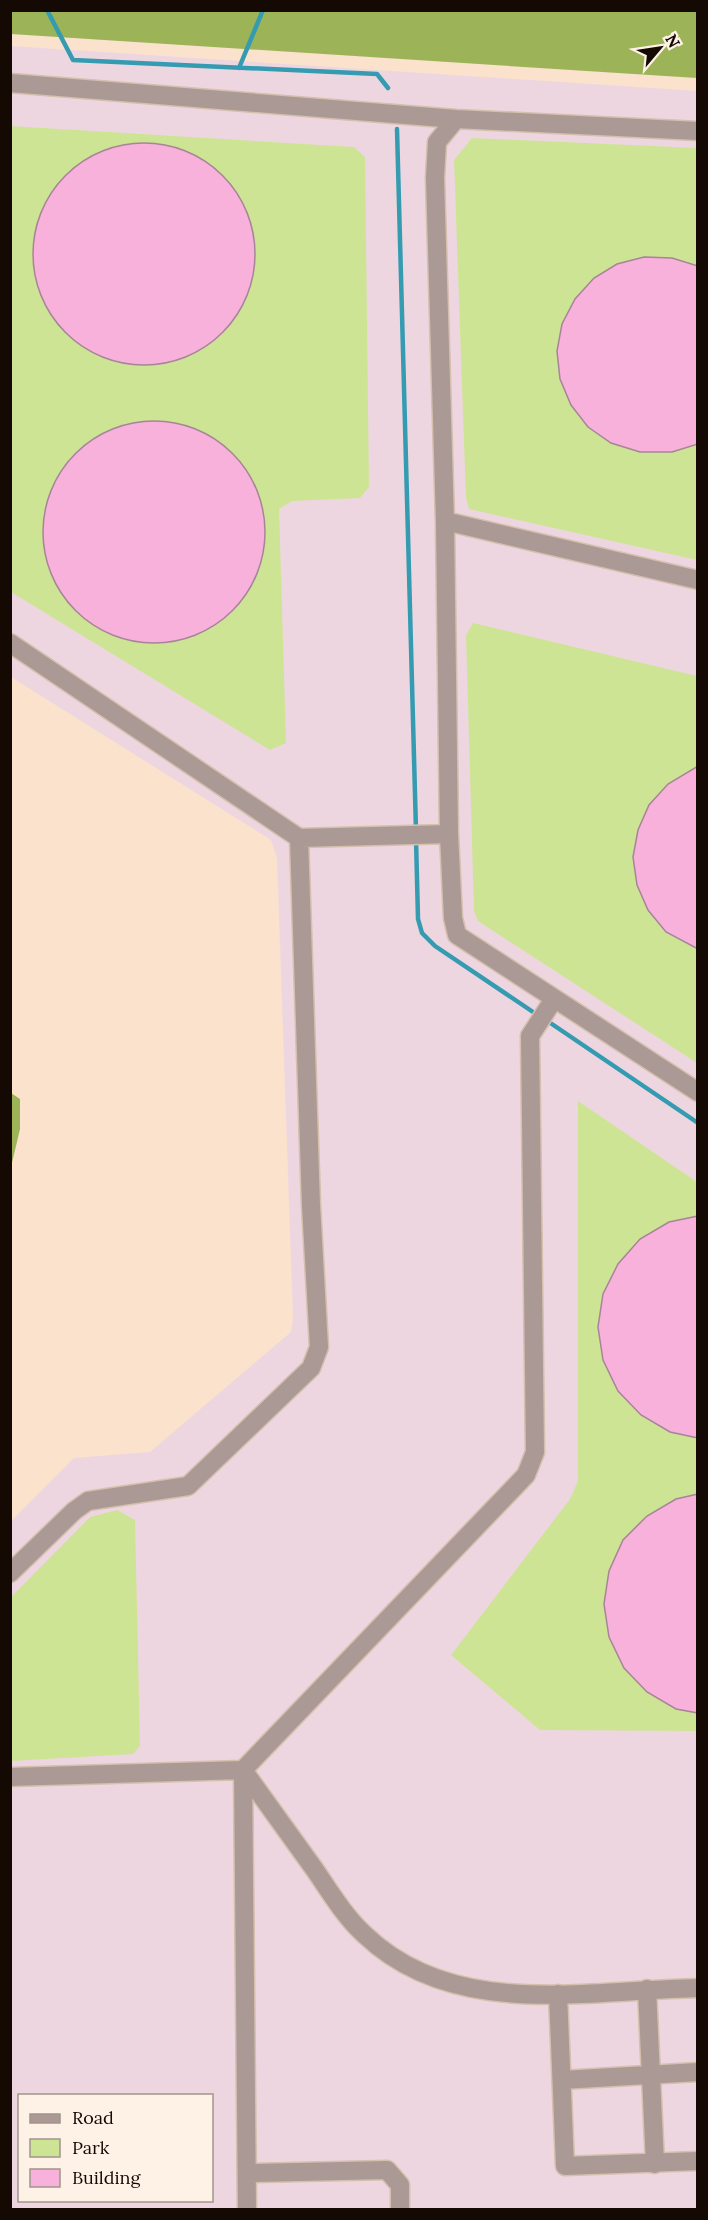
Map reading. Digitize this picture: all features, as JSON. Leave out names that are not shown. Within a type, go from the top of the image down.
[{"type":"lane","points":[[10,83],[456,119],[698,131]]},
{"type":"lane","points":[[456,119],[437,142],[435,178],[445,521],[449,834],[453,918],[457,935],[698,1092]]},
{"type":"lane","points":[[445,521],[698,580]]},
{"type":"lane","points":[[10,643],[299,838],[449,834]]},
{"type":"lane","points":[[10,1572],[74,1511],[88,1501],[188,1486],[311,1368],[319,1347],[311,1205],[299,838]]},
{"type":"lane","points":[[10,1777],[243,1770],[526,1475],[535,1452],[530,1036],[554,999]]},
{"type":"lane","points":[[243,1770],[339,1905],[365,1936],[398,1960],[440,1982],[492,1993],[558,1994],[698,1988]]},
{"type":"lane","points":[[243,1770],[248,2210]]},
{"type":"lane","points":[[647,1989],[653,2074],[655,2164]]},
{"type":"lane","points":[[558,1994],[565,2166],[698,2161]]},
{"type":"lane","points":[[562,2080],[698,2072]]},
{"type":"lane","points":[[249,2173],[387,2170],[400,2185],[400,2210]]},
{"type":"shaded area","points":[[10,46],[697,91],[697,2209],[11,2209],[11,1521],[74,1458],[150,1452],[291,1332],[293,1318],[277,858],[271,840],[11,677]]},
{"type":"green space","points":[[10,11],[697,11],[697,78],[11,34]]},
{"type":"green space","points":[[10,126],[354,147],[365,157],[369,487],[360,498],[292,501],[279,509],[286,743],[270,750],[11,592]]},
{"type":"green space","points":[[472,138],[697,148],[697,560],[469,509],[466,498],[454,160]]},
{"type":"green space","points":[[473,623],[697,676],[697,1063],[478,921],[474,911],[466,635]]},
{"type":"green space","points":[[11,1093],[20,1099],[20,1129],[11,1167]]},
{"type":"green space","points":[[578,1101],[697,1182],[697,1731],[540,1730],[451,1655],[570,1499],[578,1481]]},
{"type":"green space","points":[[117,1510],[135,1520],[140,1746],[133,1754],[11,1761],[11,1597],[90,1517]]},
{"type":"building","points":[[133,143],[155,143],[187,151],[223,175],[247,211],[253,232],[255,254],[253,276],[247,297],[223,333],[187,357],[155,365],[133,365],[101,357],[65,333],[41,297],[33,265],[33,243],[41,211],[65,175],[101,151]]},
{"type":"building","points":[[644,257],[672,258],[698,266],[698,444],[672,452],[640,452],[611,443],[588,427],[571,405],[560,379],[557,351],[562,324],[575,299],[594,278],[617,264]]},
{"type":"building","points":[[143,421],[165,421],[197,429],[233,453],[257,489],[263,510],[265,532],[263,554],[257,575],[233,611],[197,635],[165,643],[143,643],[111,635],[75,611],[51,575],[43,543],[43,521],[51,489],[75,453],[111,429]]},
{"type":"building","points":[[698,766],[698,949],[666,932],[648,910],[637,885],[633,857],[638,830],[649,805],[668,784]]},
{"type":"building","points":[[698,1216],[698,1438],[670,1432],[641,1415],[618,1391],[603,1360],[598,1327],[603,1294],[618,1264],[640,1239],[669,1222]]},
{"type":"building","points":[[698,1494],[698,1713],[676,1709],[647,1692],[624,1668],[609,1637],[604,1604],[609,1571],[623,1540],[647,1516],[676,1499]]},
{"type":"waterway","points":[[47,10],[73,60],[377,74],[388,88]]},
{"type":"waterway","points":[[239,68],[263,10]]},
{"type":"waterway","points":[[397,129],[416,831]]},
{"type":"waterway","points":[[416,839],[418,919],[422,933],[435,946],[539,1016]]},
{"type":"waterway","points":[[546,1020],[698,1123]]}]
